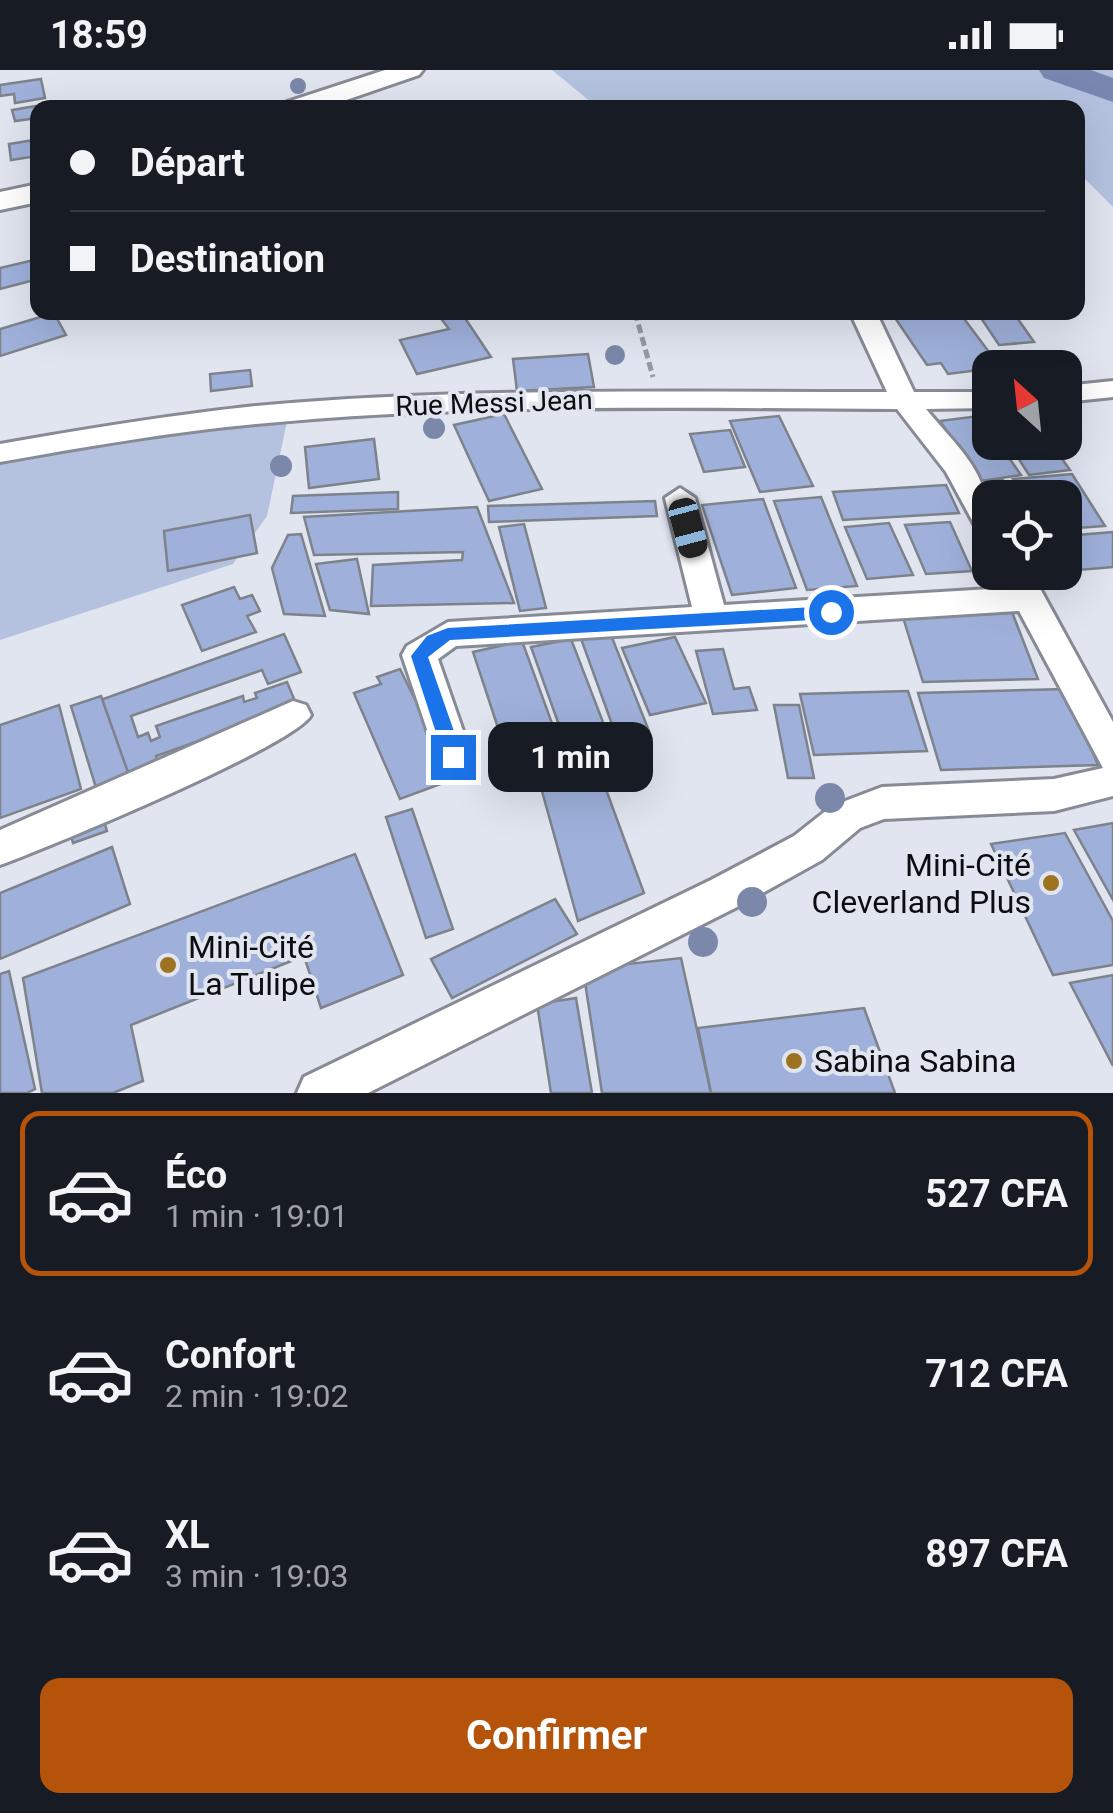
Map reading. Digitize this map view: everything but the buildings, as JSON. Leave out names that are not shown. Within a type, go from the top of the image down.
[{"type":"street","points":[[320,100],[410,70]]},
{"type":"street","points":[[0,201],[30,195]]},
{"type":"street","points":[[867,320],[905,400],[959,468],[972,492]]},
{"type":"street","points":[[1082,392],[1113,389]]},
{"type":"street","name":"Rue Messi Jean","points":[[0,453],[290,412],[658,398],[716,403],[972,400]]},
{"type":"street","points":[[680,498],[712,620]]},
{"type":"street","points":[[453,757],[419,656],[433,640],[448,634],[712,620],[986,590]]},
{"type":"street","points":[[1024,590],[1113,756]]},
{"type":"street","points":[[0,848],[244,742],[293,715]]},
{"type":"street","points":[[320,1093],[725,893],[808,848],[846,817],[882,803],[1054,795],[1113,781]]},
{"type":"path","points":[[636,320],[658,398]]},
{"type":"shaded area","points":[[552,70],[1113,70],[1113,207],[1085,179],[1085,100],[588,100]]},
{"type":"shaded area","points":[[289,412],[267,516],[233,564],[0,640],[0,453]]},
{"type":"waterway","points":[[1057,70],[1113,91]]},
{"type":"place","name":"Mini-Cité Cleverland Plus","points":[[1051,883]]},
{"type":"place","name":"Mini-Cité La Tulipe","points":[[168,965]]},
{"type":"place","name":"Sabina Sabina","points":[[794,1061]]},
{"type":"route","points":[[453,757],[419,656],[433,640],[448,634],[831,612]]}]
